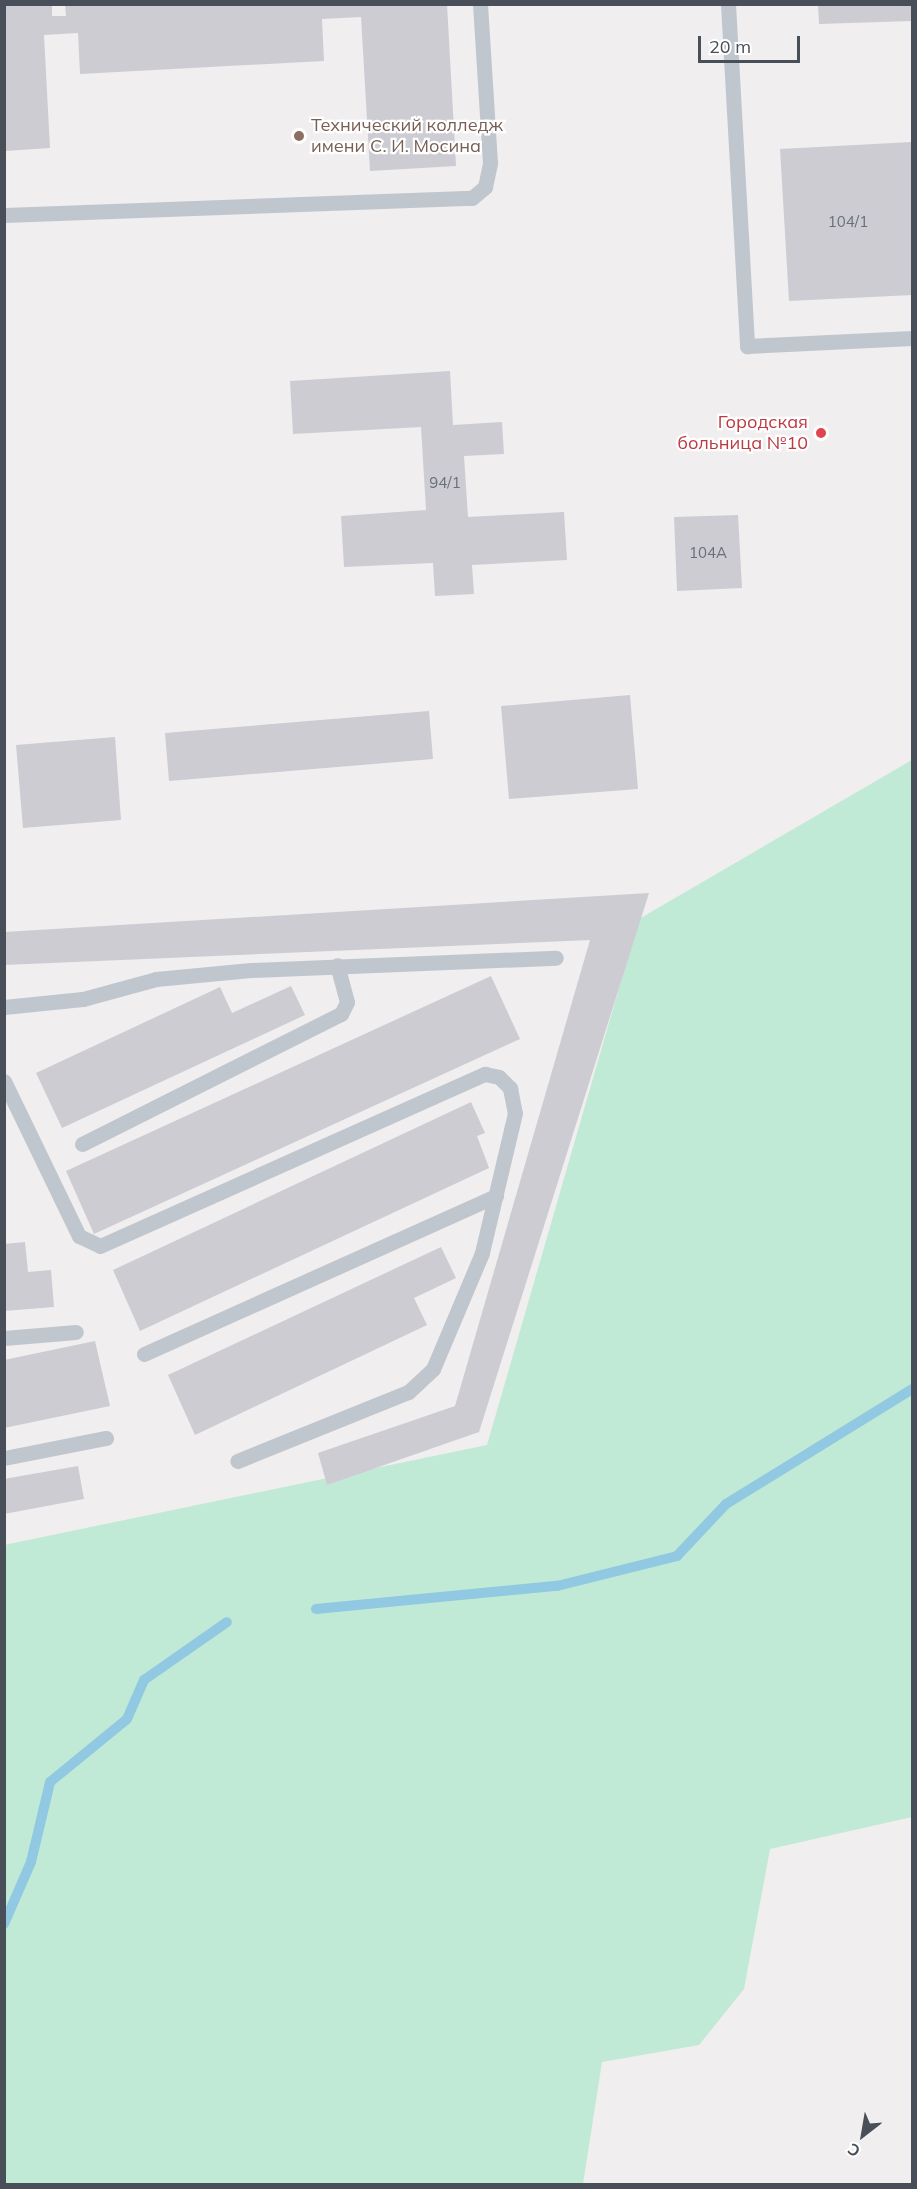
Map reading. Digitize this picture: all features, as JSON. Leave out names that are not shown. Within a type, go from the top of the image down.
[{"type":"lane","points":[[4,215],[472,198],[485,187],[490,163],[480,4]]},
{"type":"lane","points":[[728,4],[747,346],[912,338]]},
{"type":"lane","points":[[4,1007],[83,999],[156,979],[337,965],[556,958]]},
{"type":"lane","points":[[82,1144],[341,1014],[347,1002],[337,965]]},
{"type":"lane","points":[[4,1081],[79,1236],[100,1246],[485,1074],[499,1077],[510,1088],[515,1113],[482,1253],[441,1355],[423,1380],[408,1392],[237,1461]]},
{"type":"lane","points":[[144,1354],[496,1196]]},
{"type":"lane","points":[[4,1338],[76,1332]]},
{"type":"lane","points":[[4,1458],[106,1438]]},
{"type":"green space","points":[[912,760],[912,1817],[770,1849],[744,1989],[699,2045],[602,2062],[583,2184],[5,2184],[4,1545],[487,1445],[639,919]]},
{"type":"building","points":[[5,4],[52,4],[52,16],[66,16],[65,4],[447,4],[456,166],[370,171],[361,17],[322,19],[324,61],[80,74],[78,33],[44,35],[50,148],[5,151]]},
{"type":"building","points":[[818,4],[912,4],[912,21],[819,24]]},
{"type":"building","points":[[912,142],[912,295],[789,301],[780,149]]},
{"type":"building","points":[[450,371],[453,425],[502,422],[504,454],[464,456],[468,517],[564,512],[567,560],[472,565],[474,594],[435,596],[433,563],[344,567],[341,516],[426,510],[421,427],[293,434],[290,381]]},
{"type":"building","points":[[738,515],[742,588],[677,591],[674,517]]},
{"type":"building","points":[[630,695],[638,789],[509,799],[501,706]]},
{"type":"building","points":[[429,711],[433,759],[169,781],[165,733]]},
{"type":"building","points":[[115,737],[121,820],[23,828],[16,745]]},
{"type":"building","points":[[649,893],[479,1432],[327,1485],[318,1453],[455,1406],[590,940],[4,965],[4,932]]},
{"type":"building","points":[[491,976],[520,1039],[94,1234],[66,1171]]},
{"type":"building","points":[[291,986],[305,1015],[62,1128],[36,1073],[220,987],[232,1013]]},
{"type":"building","points":[[471,1102],[485,1133],[477,1136],[489,1168],[140,1331],[113,1270]]},
{"type":"building","points":[[25,1242],[28,1272],[51,1270],[54,1307],[4,1311],[4,1244]]},
{"type":"building","points":[[441,1247],[456,1278],[414,1298],[427,1325],[195,1435],[168,1375]]},
{"type":"building","points":[[95,1341],[110,1406],[4,1428],[4,1360]]},
{"type":"building","points":[[78,1466],[84,1499],[4,1514],[4,1479]]},
{"type":"waterway","points":[[316,1609],[557,1586],[677,1556],[726,1504],[912,1389]]},
{"type":"waterway","points":[[4,1924],[31,1862],[50,1782],[127,1719],[144,1680],[227,1622]]},
{"type":"place","name":"Технический колледж имени С. И. Мосина","points":[[299,136]]},
{"type":"place","name":"Городская больница №10","points":[[821,433]]}]
